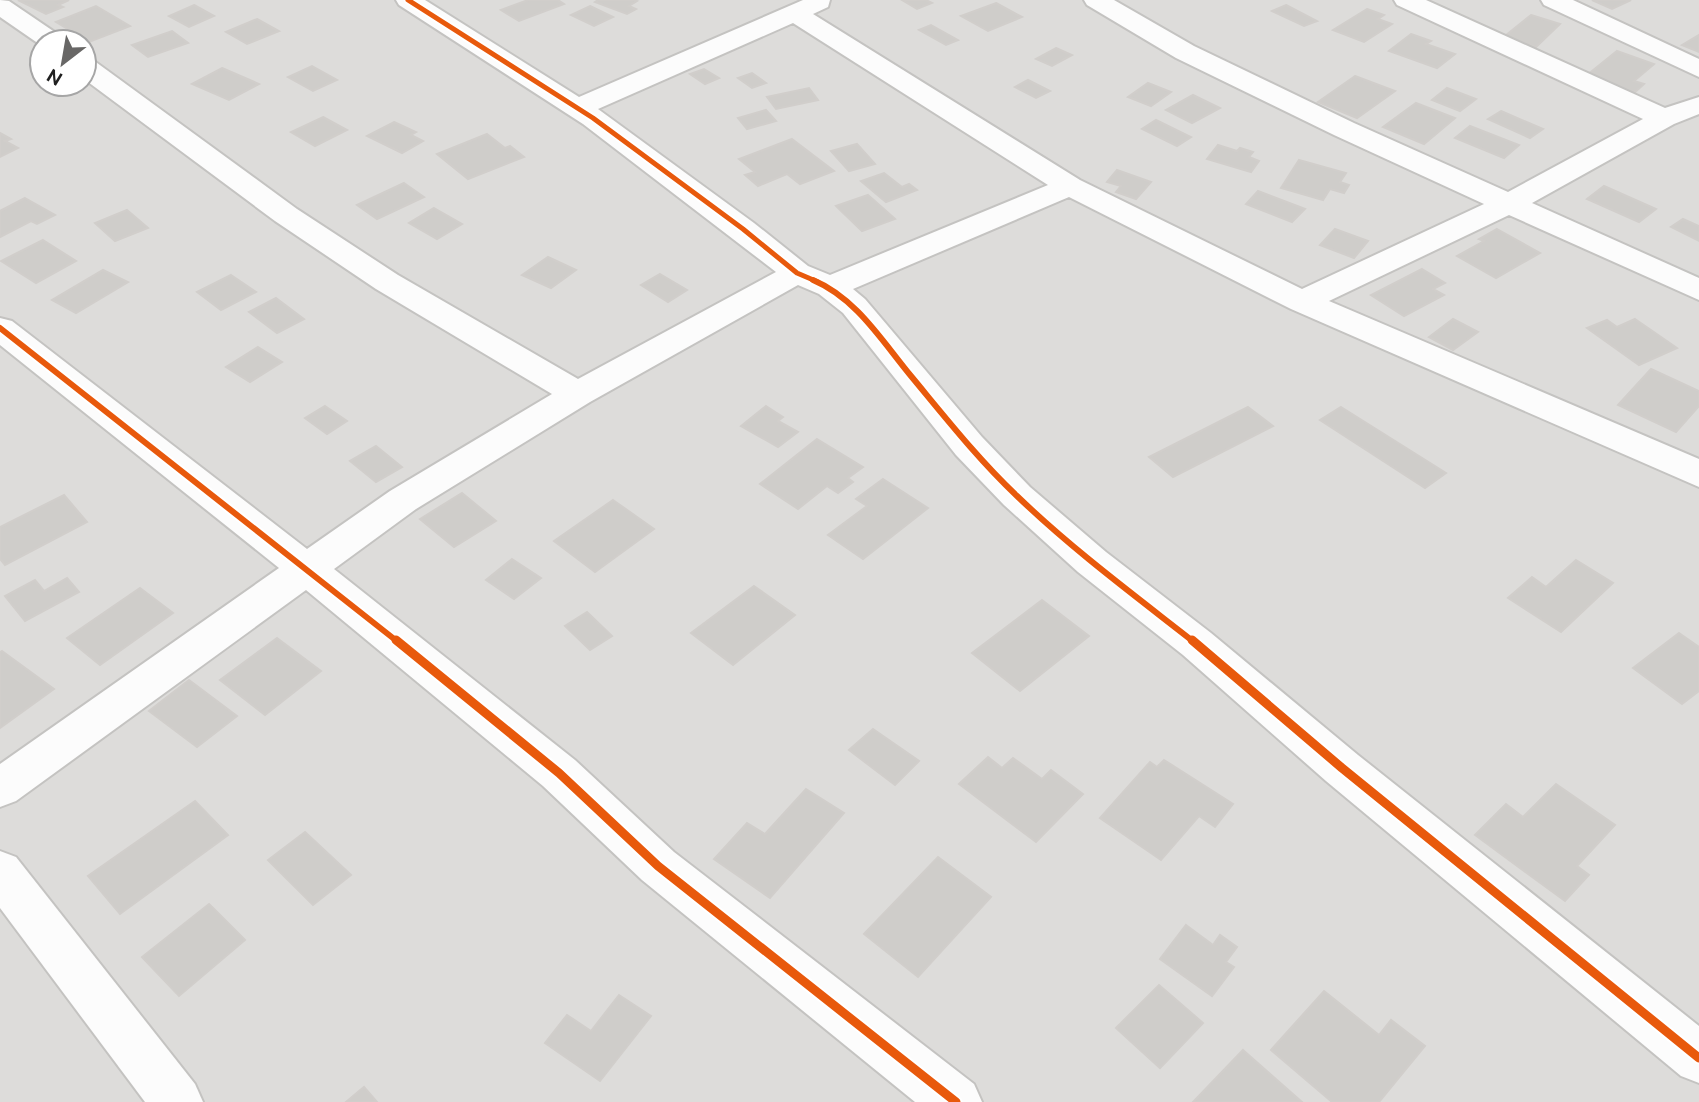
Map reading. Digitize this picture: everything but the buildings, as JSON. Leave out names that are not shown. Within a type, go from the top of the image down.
[{"type":"street","points":[[408,0],[577,108],[813,280],[854,306],[969,446],[1026,504],[1092,562],[1197,644],[1342,768],[1699,1058]]},
{"type":"street","points":[[577,108],[824,0]]},
{"type":"street","points":[[1096,0],[1185,52],[1344,129],[1699,290]]},
{"type":"street","points":[[1406,0],[1664,118]]},
{"type":"street","points":[[1553,0],[1699,68]]},
{"type":"street","points":[[0,6],[32,28]]},
{"type":"street","points":[[795,13],[1070,186],[1302,302],[1699,474]]},
{"type":"street","points":[[98,76],[286,215],[387,282],[578,394]]},
{"type":"street","points":[[1302,302],[1413,247],[1511,203],[1664,118],[1699,105]]},
{"type":"street","points":[[0,788],[403,500],[578,394],[813,280],[1070,186]]},
{"type":"street","points":[[0,328],[559,773],[658,866],[956,1102]]},
{"type":"street","points":[[0,872],[177,1102]]},
{"type":"shaded area","points":[[0,0],[1699,0],[1699,1102],[0,1102]]},
{"type":"cycle path","points":[[408,0],[593,118],[743,229],[797,273],[830,287],[854,306],[969,446],[1017,496],[1092,562],[1197,644],[1342,768],[1699,1058]]},
{"type":"cycle path","points":[[0,328],[391,636],[559,773],[658,866],[956,1102]]}]
